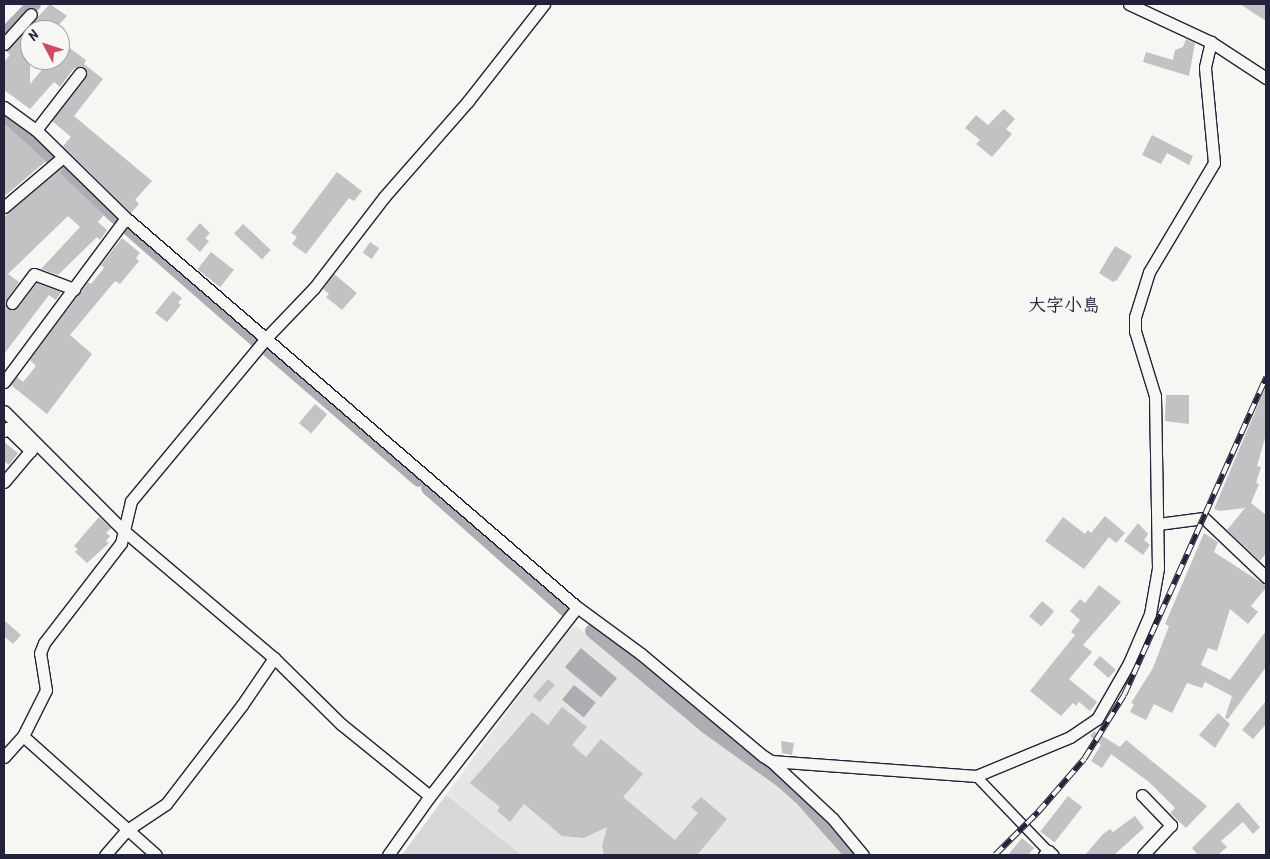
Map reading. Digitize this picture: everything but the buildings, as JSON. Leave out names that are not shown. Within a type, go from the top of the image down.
[{"type":"street","points":[[4,757],[23,736],[46,690],[40,653],[44,643],[121,543],[131,501],[266,338],[314,288],[384,197],[468,101],[544,4]]},
{"type":"street","points":[[1129,4],[1210,42],[1266,78]]},
{"type":"street","points":[[4,44],[31,14]]},
{"type":"street","points":[[771,761],[976,776],[1070,737],[1097,719],[1129,663],[1150,614],[1158,568],[1154,396],[1135,331],[1135,317],[1149,272],[1214,163],[1205,67],[1210,42]]},
{"type":"street","points":[[36,130],[80,73]]},
{"type":"street","points":[[4,107],[36,130],[126,218],[577,608],[640,654],[771,761],[833,819],[863,855]]},
{"type":"street","points":[[5,202],[64,157]]},
{"type":"street","points":[[4,382],[126,218]]},
{"type":"street","points":[[12,303],[34,274],[74,289]]},
{"type":"street","points":[[4,411],[34,447],[123,530],[274,658],[341,724],[430,796]]},
{"type":"street","points":[[4,431],[6,428],[34,447]]},
{"type":"street","points":[[4,482],[34,447]]},
{"type":"street","points":[[1158,524],[1204,518],[1266,577]]},
{"type":"street","points":[[388,855],[430,796],[577,608]]},
{"type":"street","points":[[105,855],[128,830],[166,804],[242,705],[274,658]]},
{"type":"street","points":[[23,736],[156,855]]},
{"type":"street","points":[[976,776],[1049,854]]},
{"type":"street","points":[[1142,795],[1171,825],[1143,855]]},
{"type":"shaded area","points":[[576,626],[780,789],[850,855],[402,855],[565,633]]},
{"type":"shaded area","points":[[581,648],[617,678],[601,697],[565,667]]},
{"type":"shaded area","points":[[574,685],[596,703],[584,717],[562,700]]},
{"type":"shaded area","points":[[446,795],[521,855],[402,855]]},
{"type":"waterway","points":[[4,35],[34,4]]},
{"type":"waterway","points":[[4,117],[52,158]]},
{"type":"waterway","points":[[62,167],[116,217]]},
{"type":"waterway","points":[[129,229],[257,341]]},
{"type":"waterway","points":[[265,347],[419,480]]},
{"type":"waterway","points":[[428,488],[567,611]]},
{"type":"waterway","points":[[592,631],[707,727],[782,781],[803,800],[852,855]]},
{"type":"railway","points":[[995,855],[1038,812],[1084,759],[1124,695],[1266,377]]},
{"type":"district","name":"大字小島","points":[[1064,307]]}]
